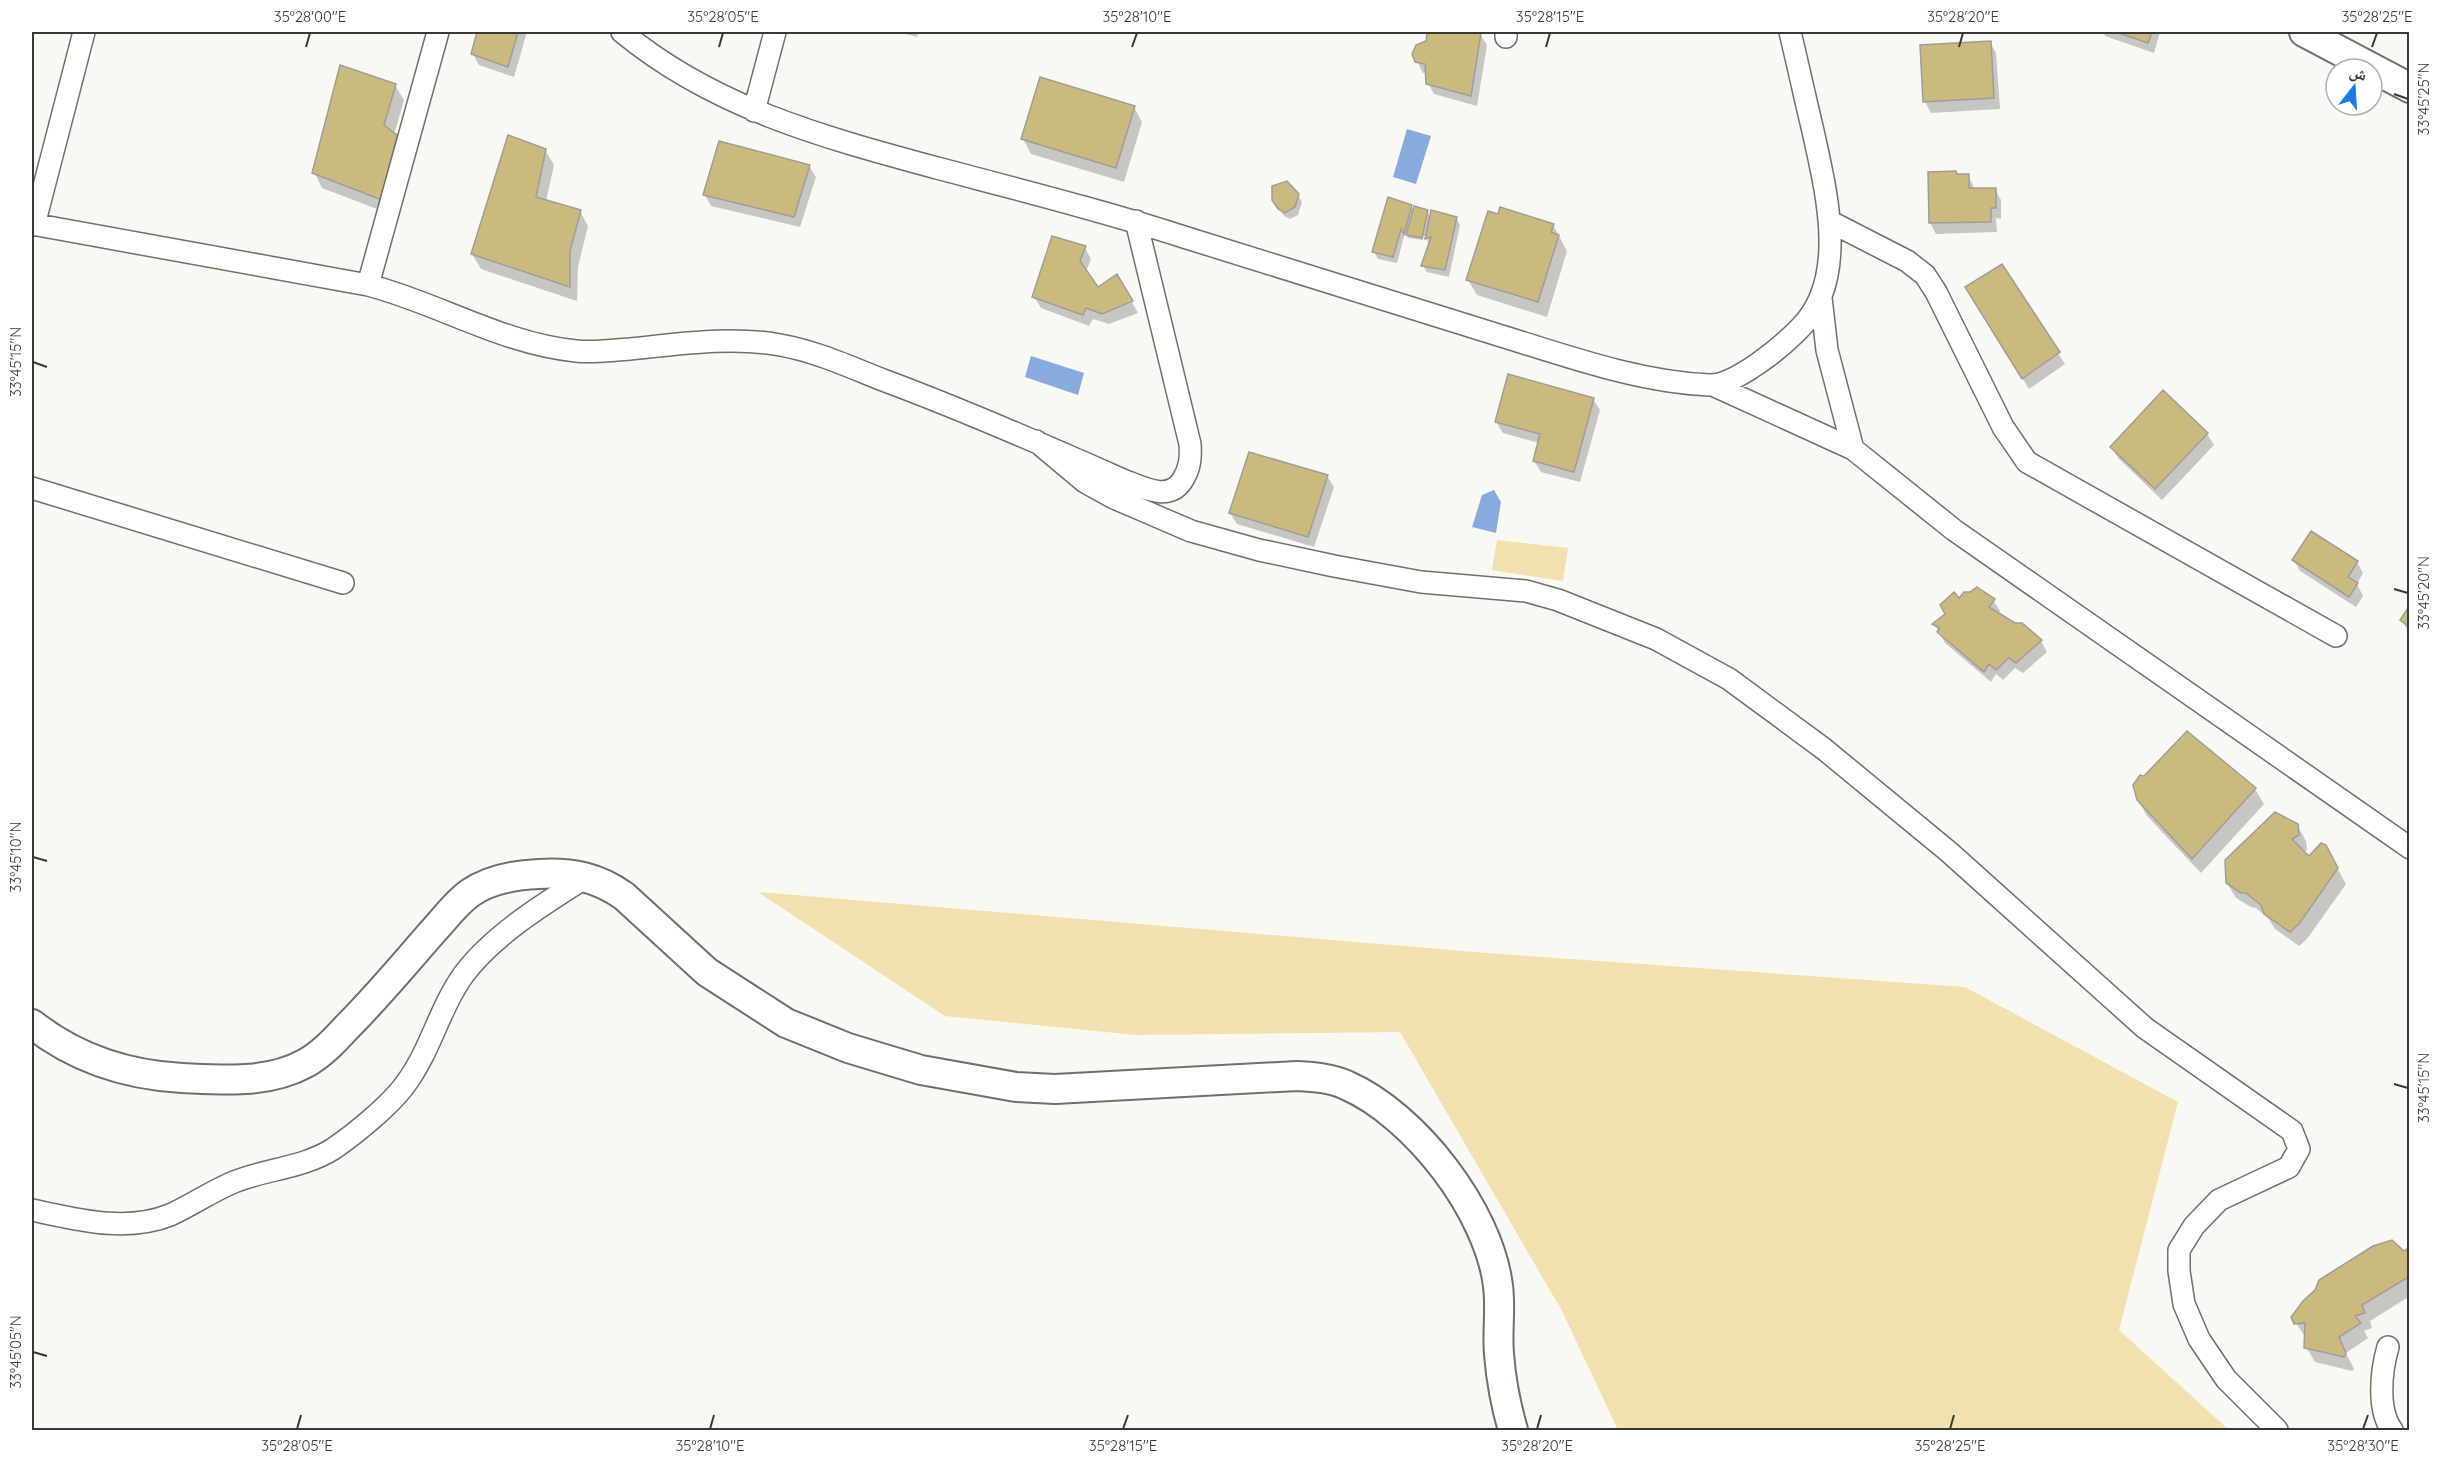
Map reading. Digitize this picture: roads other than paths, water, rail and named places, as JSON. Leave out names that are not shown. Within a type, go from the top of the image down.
[{"type":"street","points":[[84,32],[33,225],[368,285],[418,299],[480,326],[573,351],[603,351],[726,341],[782,345],[925,395],[1123,480],[1158,492],[1174,490],[1186,474],[1191,455],[1189,434],[1136,221]]},
{"type":"street","points":[[368,285],[438,32]]},
{"type":"street","points":[[622,32],[687,78],[754,111],[796,127],[882,153],[1136,221],[1408,307],[1632,374],[1714,386],[1853,449],[1954,530],[2409,848]]},
{"type":"street","points":[[754,111],[776,32]]},
{"type":"street","points":[[1790,32],[1828,203],[1830,253],[1821,298],[1827,350],[1853,449]]},
{"type":"street","points":[[2304,32],[2409,88]]},
{"type":"street","points":[[1829,221],[1907,261],[1925,275],[1936,292],[2003,427],[2027,462],[2336,636]]},
{"type":"street","points":[[1714,386],[1744,372],[1776,349],[1803,325],[1821,298]]},
{"type":"street","points":[[1036,441],[1085,482],[1114,498],[1200,534],[1259,550],[1421,582],[1526,591],[1586,609],[1656,639],[1729,679],[1824,749],[1949,852],[2145,1028],[2292,1131],[2299,1149],[2289,1167],[2220,1200],[2194,1226],[2179,1250],[2179,1271],[2184,1304],[2199,1339],[2226,1379],[2277,1431]]},
{"type":"street","points":[[32,488],[343,583]]},
{"type":"street","points":[[32,1024],[57,1042],[81,1055],[104,1064],[149,1076],[220,1080],[272,1077],[309,1062],[330,1046],[446,916],[470,893],[488,884],[515,876],[562,873],[588,876],[609,885],[624,896],[707,972],[765,1011],[807,1033],[921,1070],[1016,1087],[1088,1088],[1297,1076],[1321,1078],[1344,1084],[1366,1095],[1394,1115],[1436,1159],[1481,1228],[1491,1251],[1498,1286],[1499,1354],[1513,1431]]},
{"type":"street","points":[[32,1210],[107,1223],[149,1221],[175,1212],[246,1177],[295,1165],[328,1152],[354,1133],[407,1083],[445,1007],[464,974],[477,960],[544,905],[588,876]]},
{"type":"street","points":[[2388,1347],[2381,1369],[2385,1420],[2392,1431]]},
{"type":"water","points":[[1407,129],[1431,136],[1416,184],[1393,177]]},
{"type":"water","points":[[1031,356],[1084,373],[1078,395],[1025,377]]},
{"type":"water","points":[[1494,490],[1501,502],[1496,533],[1472,527],[1482,495]]}]
